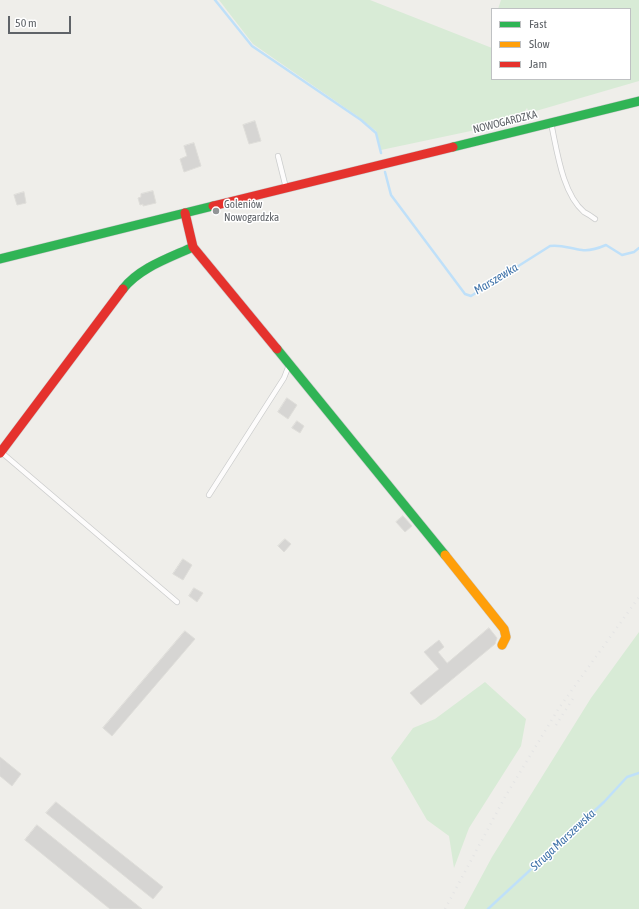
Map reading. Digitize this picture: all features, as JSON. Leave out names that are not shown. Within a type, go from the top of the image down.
[{"type":"street","name":"NOWOGARDZKA","points":[[0,259],[639,101]]},
{"type":"street","points":[[185,213],[193,247],[407,507],[504,630],[506,637],[502,645]]},
{"type":"street","points":[[0,453],[128,282],[143,271],[193,247]]},
{"type":"lane","points":[[551,123],[566,182],[575,199],[584,211],[595,219]]},
{"type":"lane","points":[[278,156],[286,188]]},
{"type":"lane","points":[[209,495],[284,378],[289,364]]},
{"type":"lane","points":[[0,453],[177,602]]},
{"type":"green space","points":[[219,0],[370,0],[491,48],[491,80],[631,80],[631,8],[498,8],[501,0],[639,0],[639,81],[529,113],[527,108],[518,121],[381,150],[376,131],[357,116],[253,44]]},
{"type":"green space","points":[[639,632],[639,909],[464,909],[492,857],[591,698]]},
{"type":"green space","points":[[485,682],[526,719],[521,746],[469,828],[454,868],[449,836],[427,820],[391,758],[413,728],[435,719]]},
{"type":"building","points":[[255,121],[261,141],[249,144],[243,125]]},
{"type":"building","points":[[194,143],[201,166],[184,172],[180,159],[187,156],[184,146]]},
{"type":"building","points":[[153,191],[156,203],[143,206],[143,204],[140,205],[138,198],[141,197],[141,194]]},
{"type":"building","points":[[24,192],[26,203],[17,205],[14,195]]},
{"type":"building","points":[[287,398],[297,405],[288,419],[278,412]]},
{"type":"building","points":[[297,421],[304,426],[300,433],[292,428]]},
{"type":"building","points":[[403,516],[412,526],[405,532],[396,522]]},
{"type":"building","points":[[285,539],[291,544],[284,552],[278,546]]},
{"type":"building","points":[[183,559],[192,565],[183,580],[173,574]]},
{"type":"building","points":[[194,588],[203,593],[197,602],[189,596]]},
{"type":"building","points":[[489,628],[497,638],[495,644],[421,705],[410,693],[439,669],[424,652],[439,640],[444,647],[438,652],[447,663]]},
{"type":"building","points":[[185,631],[195,639],[112,736],[103,728]]},
{"type":"building","points":[[0,757],[21,774],[12,786],[0,776]]},
{"type":"building","points":[[56,802],[163,887],[153,899],[46,813]]},
{"type":"building","points":[[37,825],[142,909],[110,909],[25,840]]},
{"type":"waterway","name":"Marszewka","points":[[215,0],[252,46],[361,120],[376,133],[381,153]]},
{"type":"waterway","name":"Marszewka","points":[[385,172],[391,195],[465,294],[471,296],[550,246],[585,250],[606,245],[622,255],[634,252],[639,248]]},
{"type":"waterway","name":"Struga Marszewska","points":[[488,909],[604,802],[627,777],[639,773]]},
{"type":"railway","points":[[445,909],[505,797],[559,708],[639,597]]},
{"type":"railway","points":[[556,725],[574,697]]},
{"type":"traffic: fast","points":[[453,147],[639,101]]},
{"type":"traffic: fast","points":[[0,259],[213,206]]},
{"type":"traffic: fast","points":[[123,289],[137,275],[146,269],[193,247]]},
{"type":"traffic: fast","points":[[277,349],[445,555]]},
{"type":"traffic: slow","points":[[445,555],[504,629],[506,637],[502,645]]},
{"type":"traffic: jam","points":[[213,206],[453,147]]},
{"type":"traffic: jam","points":[[185,213],[193,247],[277,349]]},
{"type":"traffic: jam","points":[[0,453],[123,289]]},
{"type":"place","name":"Goleniów Nowogardzka","points":[[216,211]]}]
